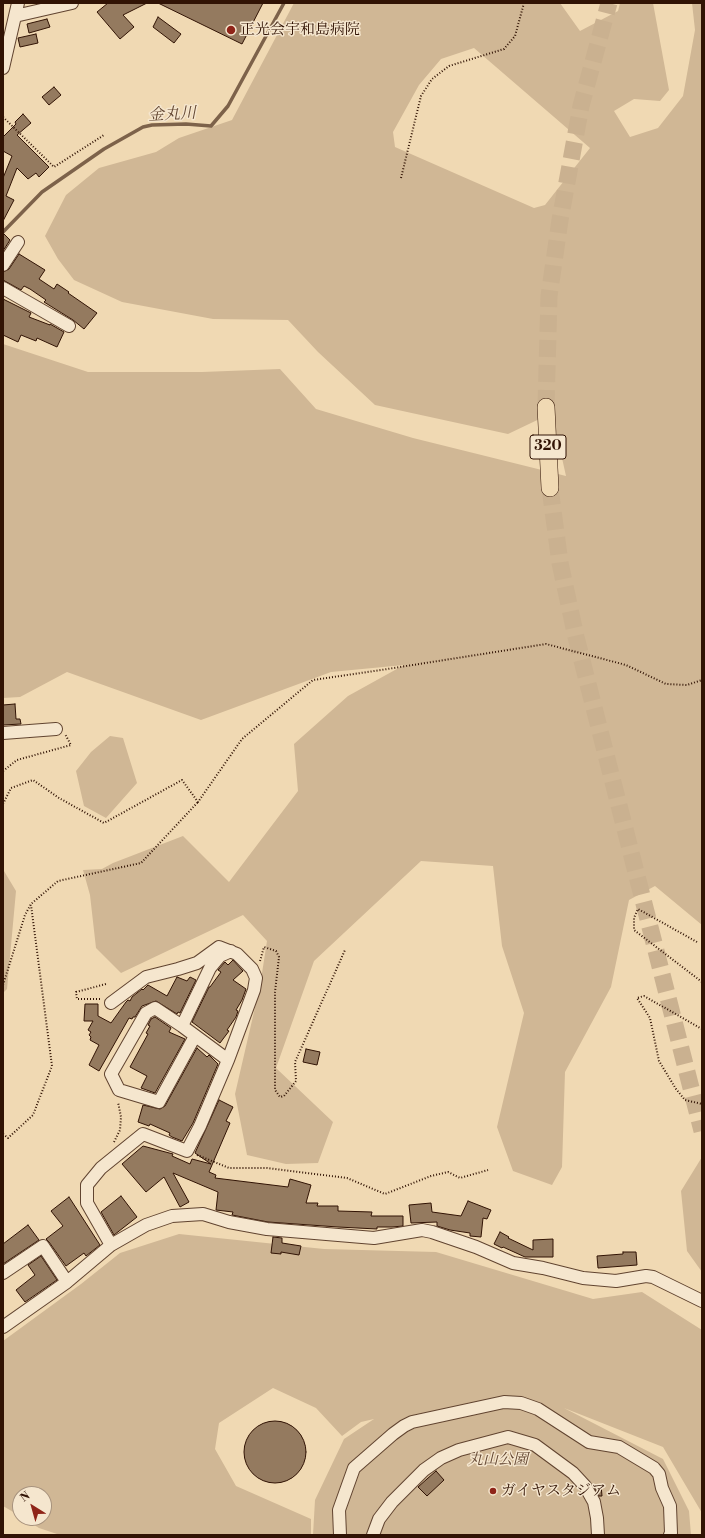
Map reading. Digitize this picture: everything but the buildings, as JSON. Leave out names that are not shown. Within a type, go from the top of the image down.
[{"type":"highway","name":"320","points":[[546,407],[550,488]]},
{"type":"street","points":[[3,68],[18,3]]},
{"type":"street","points":[[15,16],[72,3]]},
{"type":"street","points":[[3,265],[18,242]]},
{"type":"street","points":[[3,288],[69,326]]},
{"type":"street","points":[[3,732],[56,728]]},
{"type":"street","points":[[111,1245],[87,1203],[87,1184],[101,1168],[144,1134],[187,1151],[200,1126],[228,1060],[254,990],[256,978],[252,969],[237,954],[219,948],[197,963],[146,977],[113,1001]]},
{"type":"street","points":[[182,1026],[210,968],[220,956],[231,951]]},
{"type":"street","points":[[194,1036],[159,1102],[119,1090],[111,1074],[146,1013],[155,1008],[228,1060]]},
{"type":"street","points":[[3,1327],[67,1282],[111,1245],[146,1225],[172,1216],[203,1214],[229,1222],[267,1229],[374,1238],[422,1230],[476,1247],[513,1263],[543,1268],[583,1278],[616,1281],[646,1276],[653,1277],[702,1300]]},
{"type":"street","points":[[3,1273],[43,1246],[67,1282]]},
{"type":"street","points":[[340,1535],[338,1510],[354,1468],[393,1434],[412,1422],[504,1402],[521,1403],[538,1410],[590,1442],[619,1447],[654,1468],[659,1474],[662,1488],[670,1506],[670,1535]]},
{"type":"street","points":[[373,1535],[379,1519],[392,1502],[424,1470],[441,1458],[459,1450],[508,1437],[535,1446],[573,1472],[585,1486],[594,1502],[598,1535]]},
{"type":"path","points":[[401,178],[421,96],[432,78],[449,66],[504,49],[515,36],[524,3]]},
{"type":"path","points":[[3,117],[54,167],[104,135]]},
{"type":"path","points":[[3,985],[25,915],[31,904],[58,881],[141,863],[198,802],[242,739],[313,680],[546,644],[626,665],[666,684],[687,685],[702,680]]},
{"type":"path","points":[[3,771],[17,760],[71,745],[64,732],[56,728]]},
{"type":"path","points":[[3,804],[11,788],[33,780],[59,798],[104,823],[182,780],[198,802]]},
{"type":"path","points":[[3,1134],[8,1138],[33,1114],[52,1066],[31,904]]},
{"type":"path","points":[[697,942],[638,909],[634,918],[634,930],[702,982]]},
{"type":"path","points":[[256,978],[264,947],[276,950],[279,957],[275,992],[276,1090],[280,1097],[284,1096],[296,1081],[295,1062],[345,950]]},
{"type":"path","points":[[106,984],[76,992],[77,998],[113,1001]]},
{"type":"path","points":[[702,1029],[644,996],[637,998],[650,1018],[659,1061],[669,1078],[685,1100],[702,1104]]},
{"type":"path","points":[[113,1158],[110,1150],[120,1130],[121,1117],[117,1096],[119,1090]]},
{"type":"path","points":[[187,1151],[229,1168],[267,1168],[347,1178],[385,1194],[431,1176],[448,1172],[460,1178],[488,1170]]},
{"type":"green space","points":[[294,3],[560,3],[580,31],[618,11],[620,3],[653,3],[669,90],[660,101],[634,99],[614,111],[630,137],[658,128],[683,96],[695,30],[692,3],[702,3],[702,925],[655,886],[629,900],[611,987],[565,1072],[562,1167],[552,1185],[513,1171],[497,1127],[524,1013],[502,946],[493,866],[421,861],[314,961],[276,1068],[333,1122],[318,1163],[286,1164],[247,1155],[235,1094],[260,986],[267,941],[243,915],[121,973],[96,948],[90,895],[83,870],[102,869],[113,863],[183,836],[229,882],[298,791],[294,744],[348,696],[404,665],[331,672],[201,720],[67,672],[20,697],[3,698],[3,344],[88,372],[202,372],[280,369],[316,409],[413,438],[566,476],[552,413],[508,434],[375,405],[318,352],[288,320],[213,319],[122,302],[74,280],[58,259],[45,236],[66,195],[99,168],[156,152],[179,138],[232,120]],"holes":[[[474,48],[590,148],[545,205],[534,208],[395,147],[393,132],[419,85],[441,59]]]},
{"type":"green space","points":[[110,736],[123,738],[137,783],[106,818],[84,806],[76,771],[91,752]]},
{"type":"green space","points":[[4,871],[16,891],[7,989],[3,993],[3,872]]},
{"type":"green space","points":[[702,1157],[702,1272],[687,1251],[681,1191]]},
{"type":"green space","name":"丸山公園","points":[[179,1234],[324,1249],[436,1252],[593,1299],[642,1292],[702,1330],[702,1513],[663,1447],[564,1408],[663,1459],[689,1511],[691,1535],[313,1535],[315,1500],[344,1439],[374,1419],[361,1422],[342,1436],[316,1408],[273,1388],[219,1423],[215,1449],[236,1486],[311,1519],[311,1535],[60,1535],[39,1528],[36,1526],[52,1526],[52,1486],[12,1486],[12,1511],[3,1506],[3,1341],[81,1284],[120,1253]]},
{"type":"waterway","name":"金丸川","points":[[3,232],[42,192],[104,149],[143,127],[152,125],[186,124],[211,126],[228,106],[284,3]]},
{"type":"tunnel","points":[[546,407],[549,296],[560,220],[581,106],[609,3]]},
{"type":"tunnel","points":[[550,488],[560,563],[576,637],[702,1131]]},
{"type":"place","name":"正光会宇和島病院","points":[[231,30]]},
{"type":"place","name":"ガイヤスタジアム","points":[[493,1491]]}]
